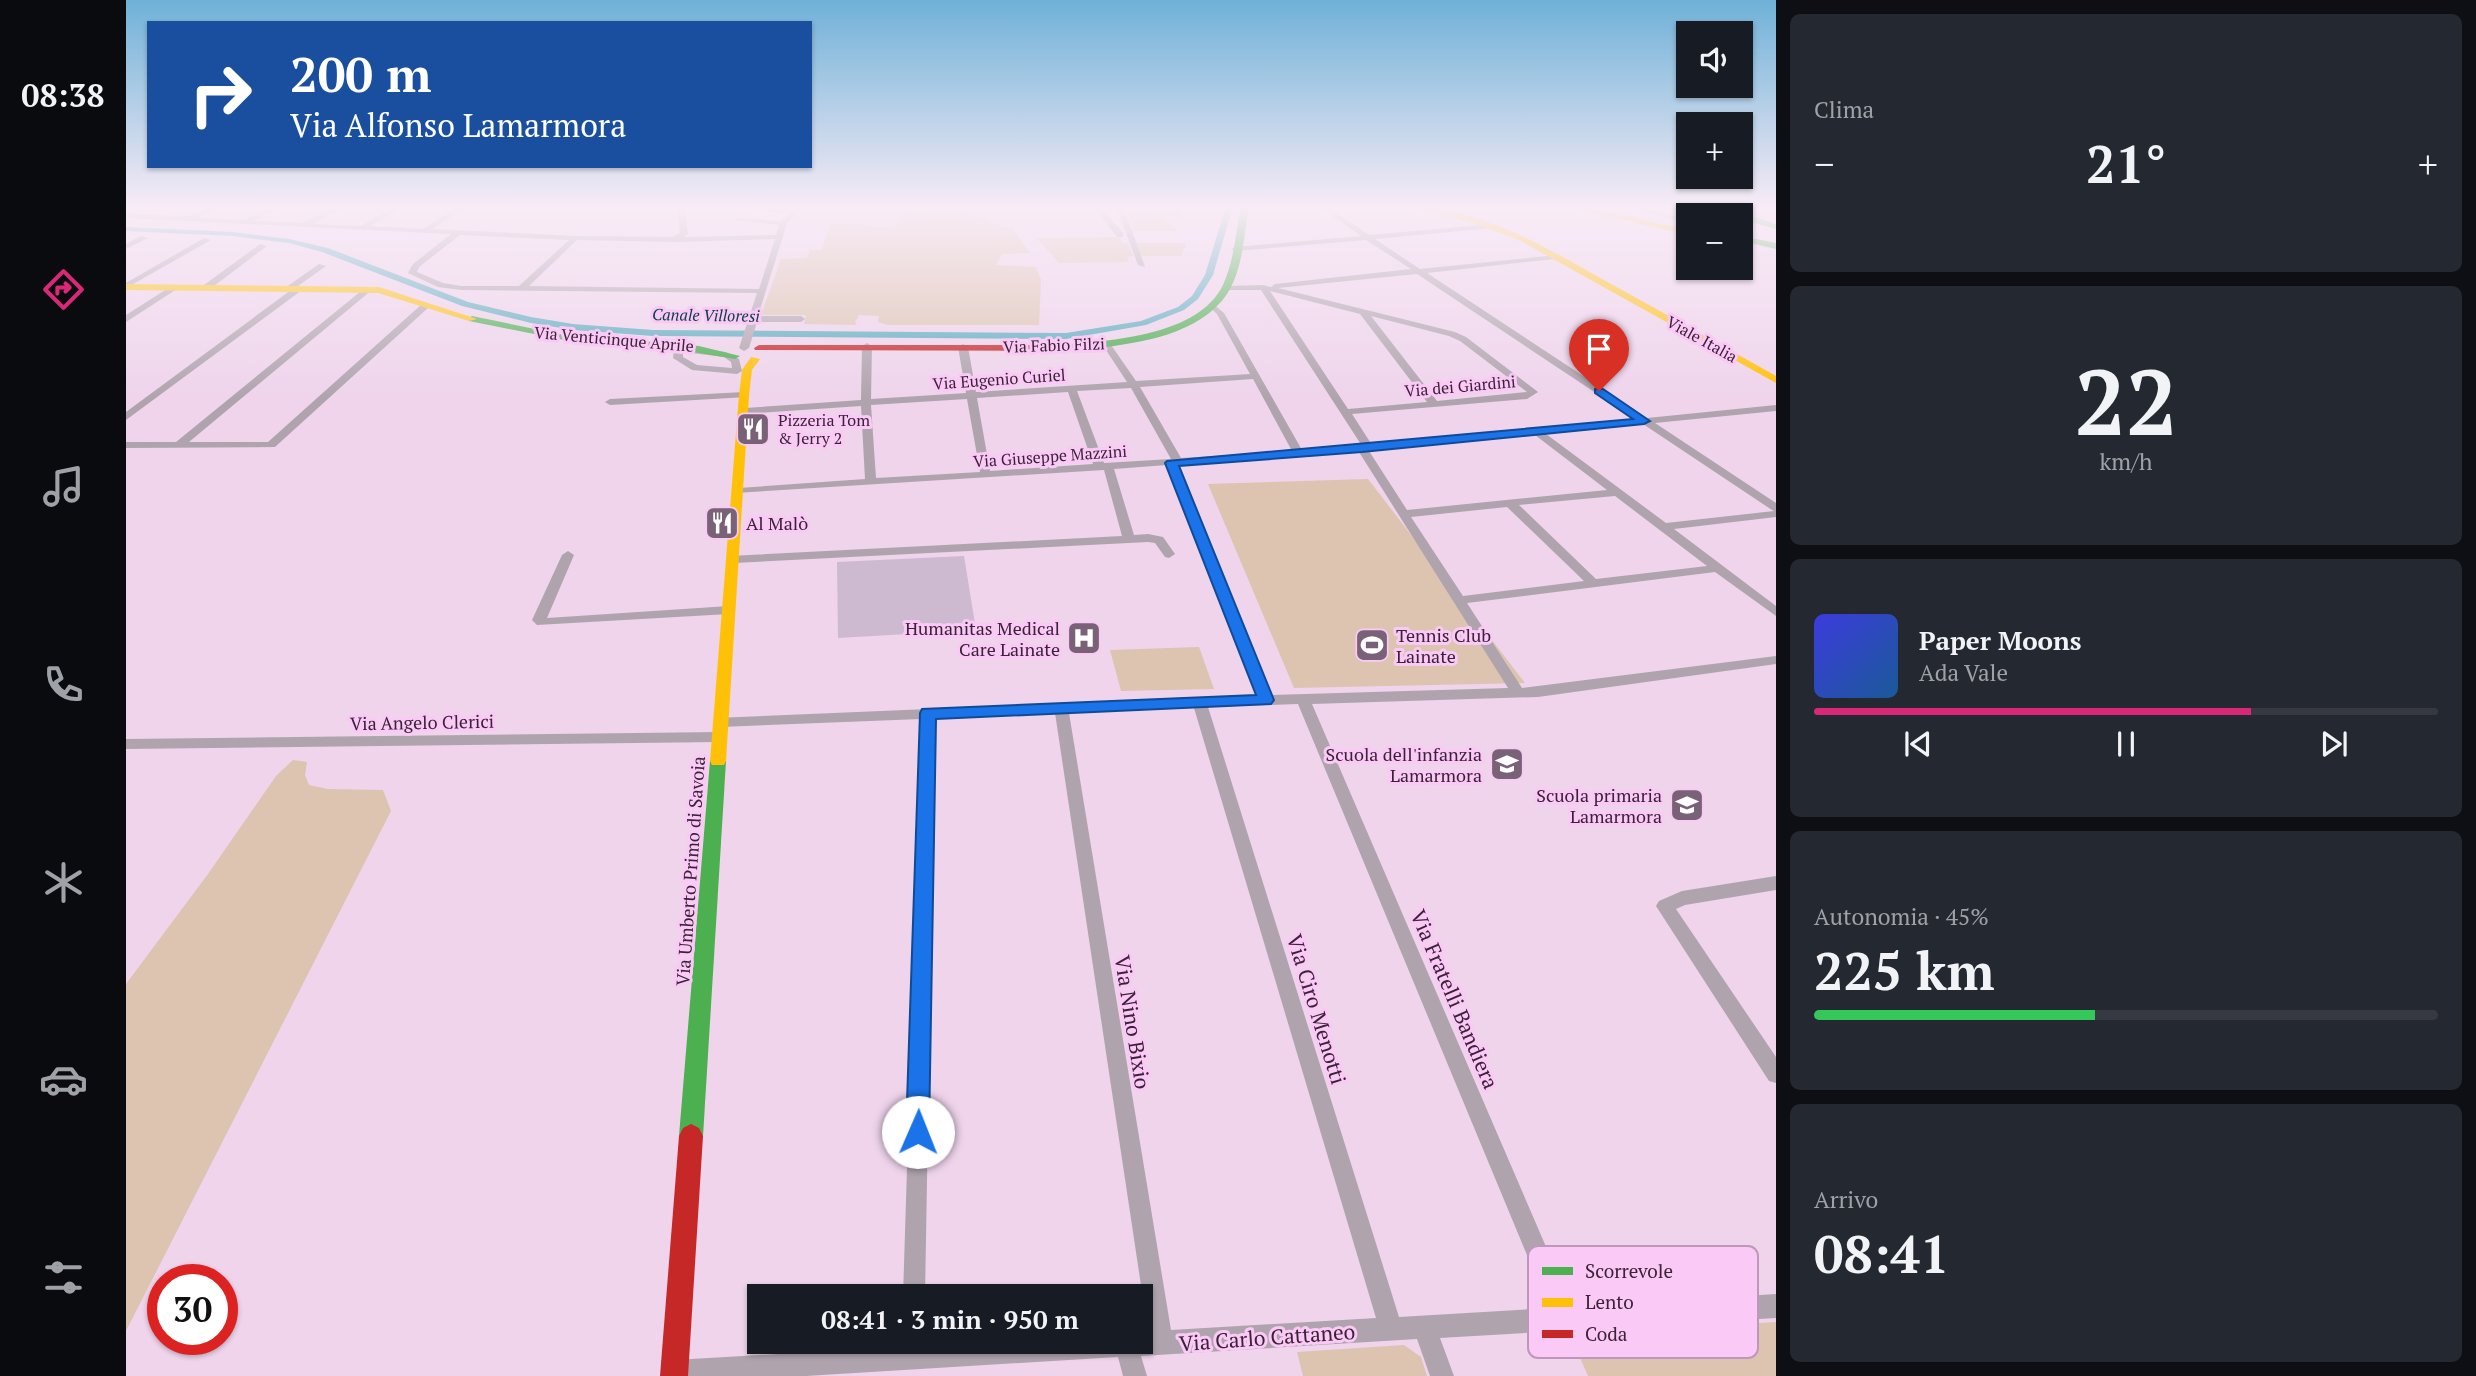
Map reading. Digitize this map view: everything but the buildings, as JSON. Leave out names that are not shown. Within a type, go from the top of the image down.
[{"type":"main road","name":"Via Fabio Filzi","points":[[744,355],[781,348],[1066,347],[1106,344],[1142,337],[1180,325],[1212,306],[1227,285],[1231,270]]},
{"type":"main road","name":"Viale Italia","points":[[1579,270],[1776,380]]},
{"type":"main road","name":"Via Venticinque Aprile","points":[[126,287],[369,289],[388,292],[483,323],[541,334],[744,355]]},
{"type":"main road","name":"Via Umberto Primo di Savoia","points":[[674,1374],[719,729],[739,491],[744,355]]},
{"type":"street","points":[[126,287],[155,270]]},
{"type":"street","points":[[207,288],[231,270]]},
{"type":"street","points":[[126,417],[317,270]]},
{"type":"street","points":[[414,270],[412,273],[454,287],[761,290]]},
{"type":"street","points":[[521,289],[541,270]]},
{"type":"street","name":"Via Umberto Primo di Savoia","points":[[744,355],[768,270]]},
{"type":"street","points":[[1227,285],[1264,287],[1416,270]]},
{"type":"street","points":[[1418,270],[1776,508]]},
{"type":"street","points":[[126,319],[176,287]]},
{"type":"street","points":[[1264,287],[1346,412],[1366,448],[1370,463],[1518,692]]},
{"type":"street","name":"Via dei Giardini","points":[[1264,287],[1440,330],[1463,339],[1533,392],[1527,396],[1346,412]]},
{"type":"street","points":[[179,445],[369,289]]},
{"type":"street","points":[[126,445],[271,445],[425,306]]},
{"type":"street","points":[[1212,306],[1217,309],[1257,376],[1299,453]]},
{"type":"street","points":[[1363,312],[1434,404]]},
{"type":"street","points":[[753,323],[801,319]]},
{"type":"street","points":[[1106,344],[1135,385],[1175,463],[1266,700]]},
{"type":"street","points":[[867,346],[866,404],[870,483]]},
{"type":"street","points":[[963,347],[986,476]]},
{"type":"street","points":[[744,355],[695,368],[678,358],[679,349],[726,355],[736,362],[744,355]]},
{"type":"street","name":"Via Eugenio Curiel","points":[[610,402],[866,404],[1257,376]]},
{"type":"street","points":[[1072,390],[1104,467],[1129,539]]},
{"type":"street","name":"Via Giuseppe Mazzini","points":[[739,491],[1366,448],[1776,408]]},
{"type":"street","points":[[1536,431],[1776,612]]},
{"type":"street","points":[[1325,451],[1370,463]]},
{"type":"street","points":[[1404,514],[1617,492]]},
{"type":"street","points":[[1510,503],[1594,584]]},
{"type":"street","points":[[1663,527],[1776,514]]},
{"type":"street","points":[[734,559],[1129,539],[1158,540],[1169,554]]},
{"type":"street","points":[[568,555],[539,620],[542,622],[729,610]]},
{"type":"street","points":[[1460,600],[1718,568]]},
{"type":"street","name":"Via Angelo Clerici","points":[[126,744],[719,729],[928,713],[1538,692],[1776,660]]},
{"type":"street","name":"Via Fratelli Bandiera","points":[[1303,699],[1535,1246]]},
{"type":"street","name":"Via Ciro Menotti","points":[[1199,702],[1391,1329]]},
{"type":"street","name":"Via Nino Bixio","points":[[1061,708],[1161,1343]]},
{"type":"street","points":[[914,1284],[928,713]]},
{"type":"street","points":[[1776,883],[1682,898],[1665,906],[1776,1074]]},
{"type":"street","name":"Via Carlo Cattaneo","points":[[1758,1307],[1776,1306]]},
{"type":"street","name":"Via Carlo Cattaneo","points":[[1153,1344],[1528,1321]]},
{"type":"street","points":[[1424,1328],[1442,1376]]},
{"type":"street","name":"Via Carlo Cattaneo","points":[[674,1374],[872,1354]]},
{"type":"street","points":[[1129,1354],[1135,1376]]},
{"type":"shaded area","points":[[777,270],[1037,270],[1041,280],[1039,325],[888,325],[878,322],[879,316],[859,315],[855,322],[857,325],[804,324],[806,315],[761,315]]},
{"type":"shaded area","points":[[1368,479],[1525,683],[1294,688],[1208,484]]},
{"type":"shaded area","points":[[1199,647],[1214,689],[1121,691],[1110,650]]},
{"type":"shaded area","points":[[293,760],[307,762],[305,775],[309,785],[328,789],[383,790],[391,811],[160,1264],[147,1264],[147,1290],[126,1331],[126,984],[208,874],[276,776]]},
{"type":"shaded area","points":[[1776,1322],[1776,1376],[1588,1376],[1580,1358],[1758,1358],[1758,1323]]},
{"type":"shaded area","points":[[1404,1345],[1421,1357],[1427,1376],[1303,1376],[1297,1352]]},
{"type":"waterway","name":"Canale Villoresi","points":[[377,270],[465,304],[573,327],[653,333],[1066,336],[1102,332],[1163,317],[1195,298],[1211,270]]},
{"type":"traffic: fast","points":[[1063,348],[1149,336],[1192,320],[1209,309],[1222,294],[1233,270]]},
{"type":"traffic: fast","points":[[472,319],[574,339],[681,347],[735,356]]},
{"type":"traffic: fast","points":[[691,1136],[718,761]]},
{"type":"traffic: slow","points":[[1580,270],[1776,380]]},
{"type":"traffic: slow","points":[[126,287],[379,290],[472,319]]},
{"type":"traffic: slow","points":[[718,761],[744,395],[747,370],[755,359]]},
{"type":"traffic: jam","points":[[759,348],[1063,348]]},
{"type":"traffic: jam","points":[[674,1376],[691,1136]]},
{"type":"place","name":"Pizzeria Tom & Jerry 2","points":[[753,429]]},
{"type":"place","name":"Al Malò","points":[[722,523]]},
{"type":"place","name":"Humanitas Medical Care Lainate","points":[[1084,638]]},
{"type":"place","name":"Tennis Club Lainate","points":[[1372,645]]},
{"type":"place","name":"Scuola dell'infanzia Lamarmora","points":[[1507,764]]},
{"type":"place","name":"Scuola primaria Lamarmora","points":[[1687,805]]},
{"type":"route","points":[[918,1132],[928,713],[1266,700],[1171,463],[1362,449],[1644,421],[1599,391]]}]
